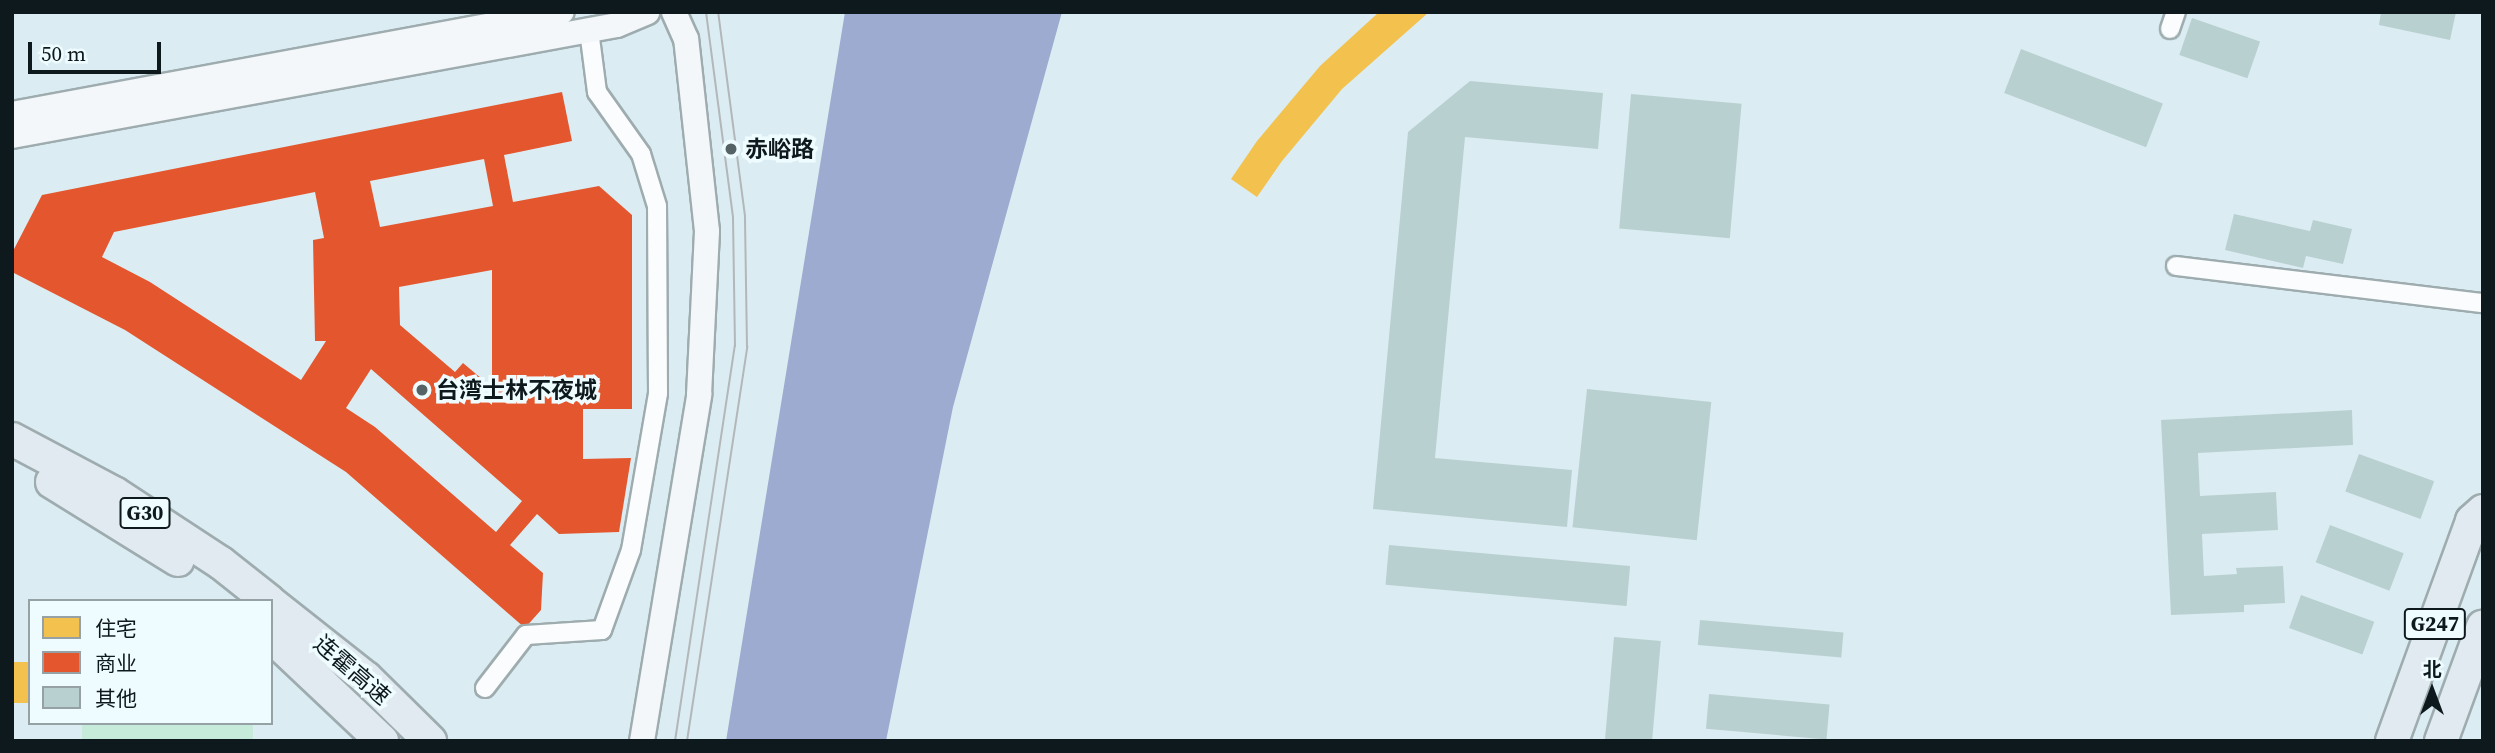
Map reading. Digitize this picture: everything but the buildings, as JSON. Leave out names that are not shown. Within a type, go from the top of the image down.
[{"type":"highway","name":"连霍高速","points":[[12,439],[114,493],[221,563],[266,599]]},
{"type":"highway","name":"G30","points":[[12,457],[216,584],[232,599]]},
{"type":"highway","name":"G247","points":[[2392,741],[2472,521],[2483,511]]},
{"type":"highway","points":[[2410,741],[2483,544]]},
{"type":"highway","name":"连霍高速","points":[[273,604],[366,678],[430,741]]},
{"type":"highway","name":"G247","points":[[2441,741],[2483,626]]},
{"type":"highway","name":"连霍高速","points":[[273,638],[382,741]]},
{"type":"main road","points":[[12,114],[562,12]]},
{"type":"main road","points":[[12,136],[617,25],[647,12]]},
{"type":"main road","points":[[642,741],[699,395],[707,231],[686,39],[674,12]]},
{"type":"street","points":[[485,688],[526,635],[602,631],[631,550],[658,393],[657,206],[641,154],[597,92],[589,30]]},
{"type":"street","points":[[2176,265],[2483,303]]},
{"type":"green space","points":[[82,725],[253,725],[253,741],[82,741]]},
{"type":"water","points":[[845,12],[1062,12],[953,407],[886,741],[726,741]]},
{"type":"tram line","points":[[675,741],[735,346],[733,217],[706,12]]},
{"type":"tram line","points":[[687,741],[747,347],[745,216],[718,12]]},
{"type":"place","name":"赤峪路","points":[[731,149]]},
{"type":"place","name":"台湾士林不夜城","points":[[422,390]]}]
